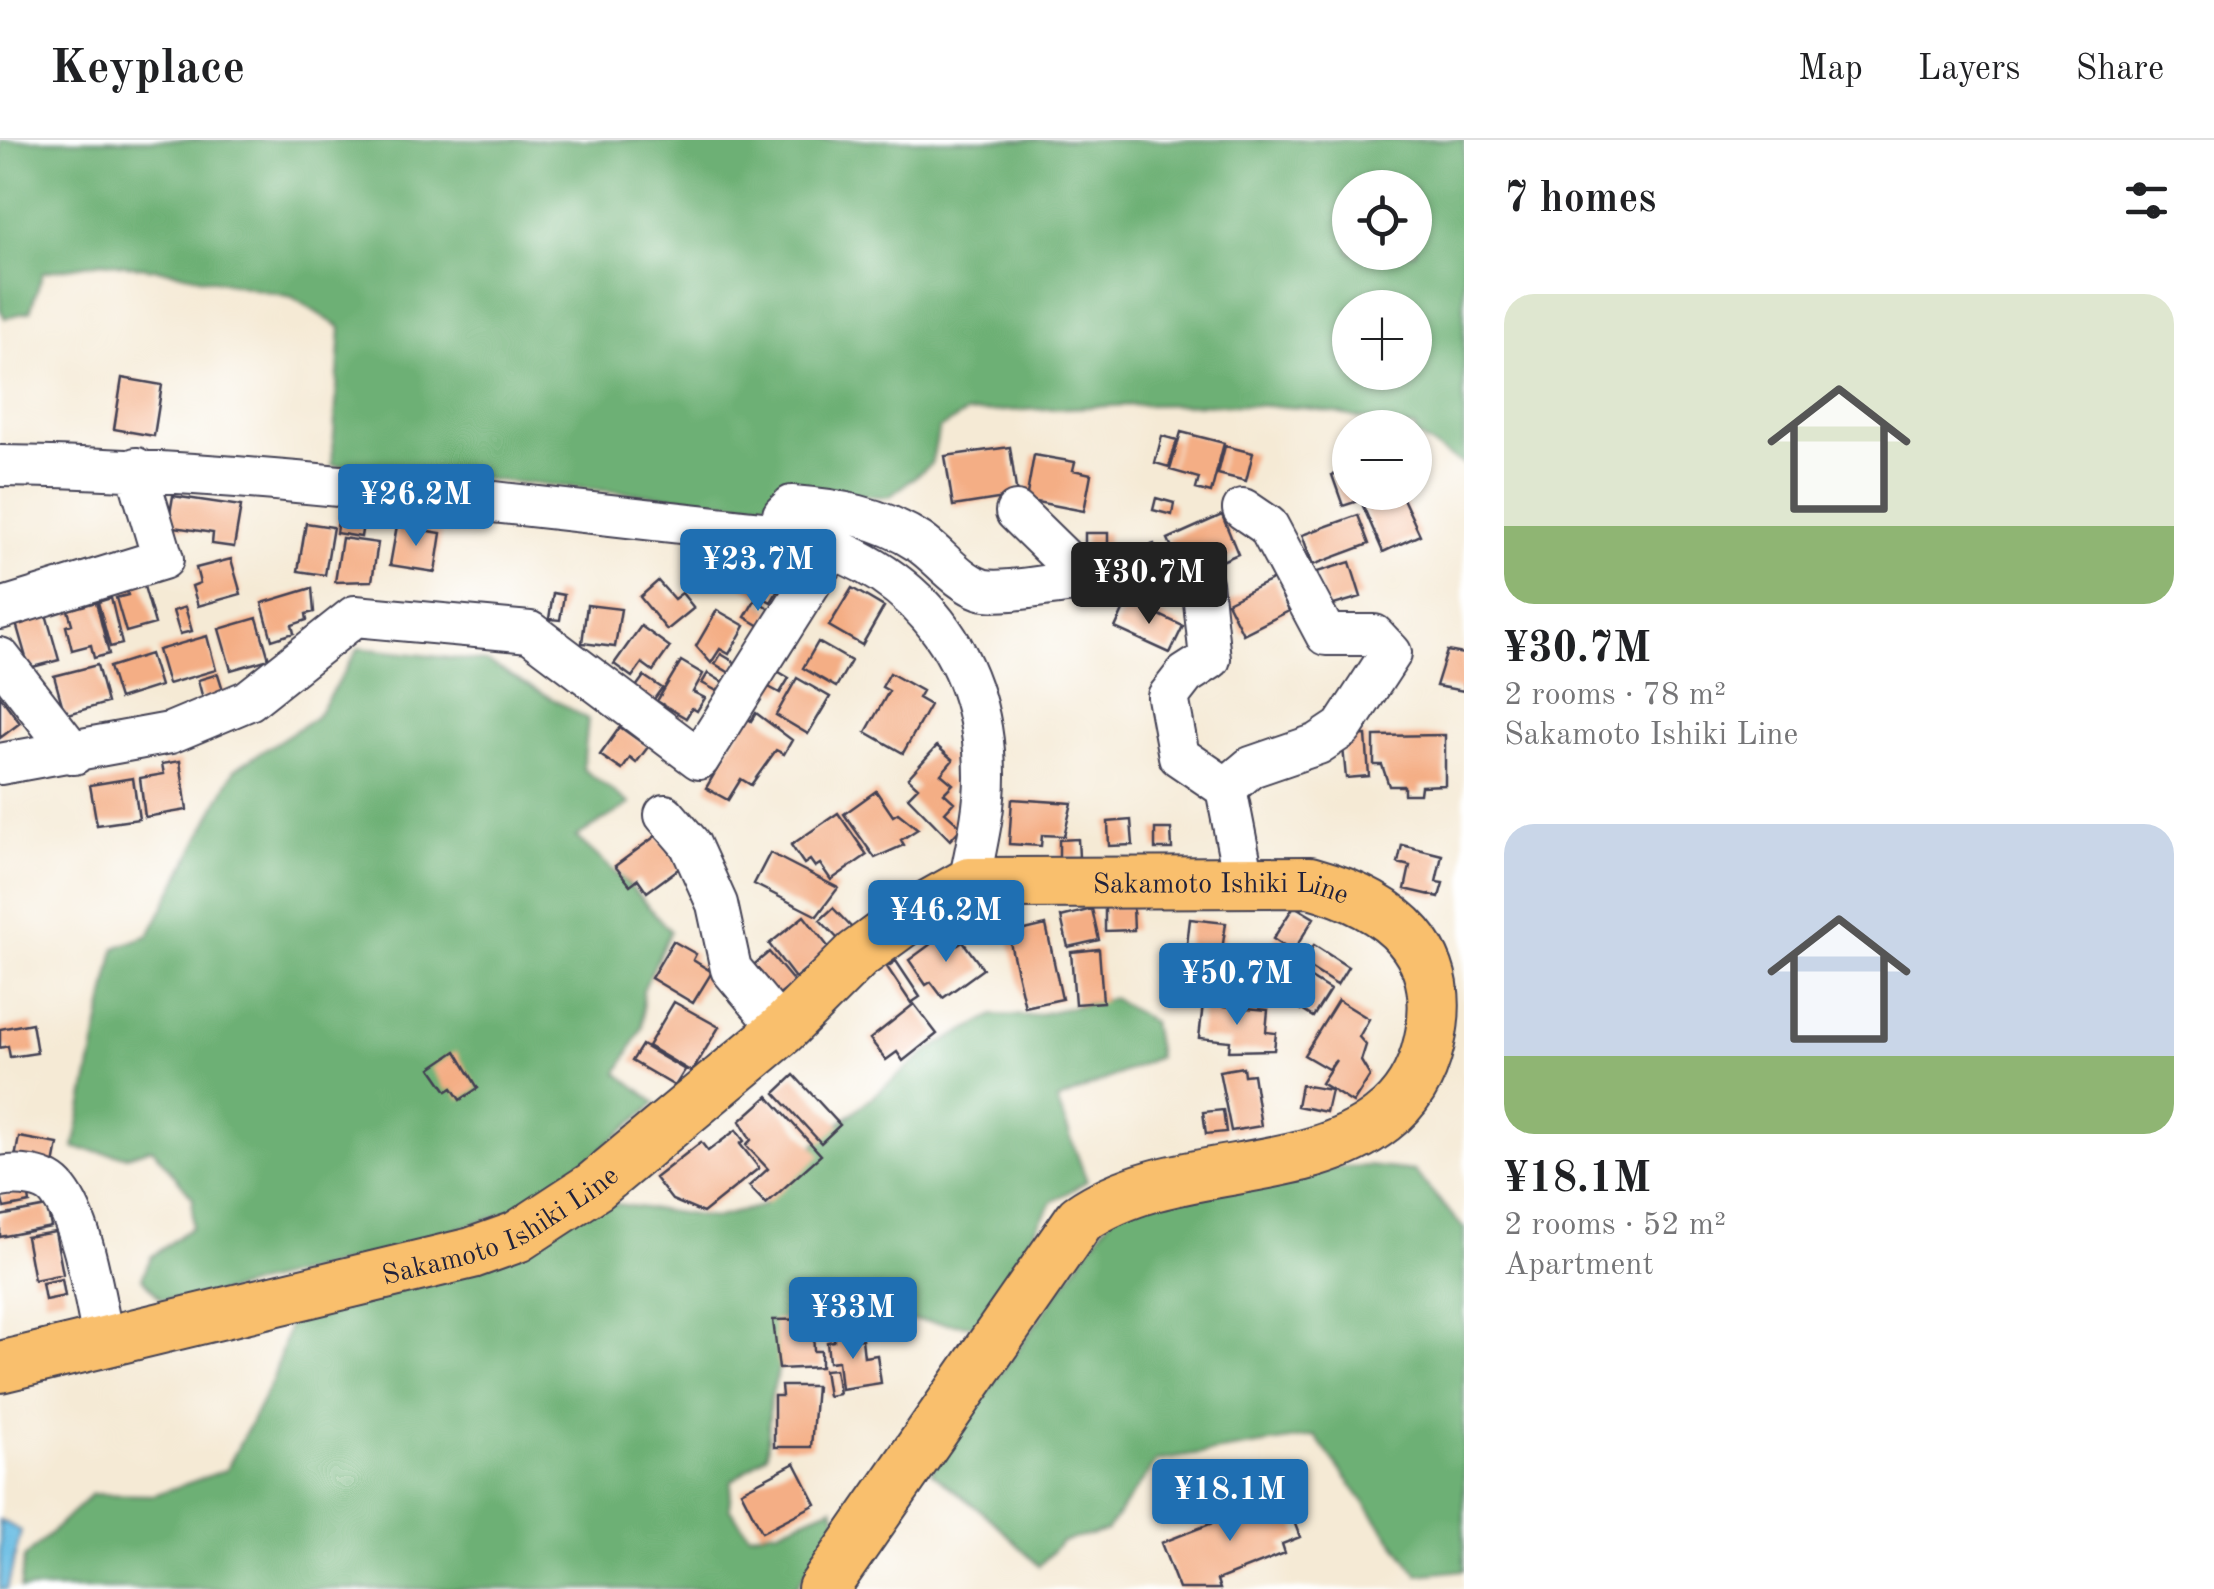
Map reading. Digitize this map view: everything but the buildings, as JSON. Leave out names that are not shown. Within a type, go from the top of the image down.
[{"type":"main road","name":"Sakamoto Ishiki Line","points":[[0,1367],[472,1254],[517,1237],[611,1174],[782,1030],[857,955],[912,914],[969,883],[1310,882],[1332,888],[1387,915],[1417,946],[1432,974],[1436,999],[1431,1037],[1416,1081],[1399,1104],[1357,1137],[1128,1192],[1080,1219],[824,1589]]},
{"type":"street","points":[[0,466],[136,468],[781,534],[834,547],[872,566],[916,600],[948,636],[966,670],[979,716],[985,772],[969,883]]},
{"type":"street","points":[[0,609],[163,559],[136,468]]},
{"type":"street","points":[[781,534],[783,514],[792,506],[832,509],[883,523],[918,542],[962,578],[984,590],[1074,582],[1064,559],[1016,512]]},
{"type":"street","points":[[1226,788],[1251,767],[1318,744],[1342,728],[1391,653],[1374,635],[1326,635],[1268,526],[1244,509]]},
{"type":"street","points":[[0,764],[74,754],[170,733],[249,700],[356,616],[530,632],[699,760],[834,547]]},
{"type":"street","points":[[1202,583],[1210,659],[1185,675],[1168,697],[1179,756],[1226,788],[1244,880]]},
{"type":"street","points":[[0,658],[74,754]]},
{"type":"street","points":[[664,815],[690,844],[710,889],[731,968],[782,1030]]},
{"type":"street","points":[[0,1177],[43,1179],[58,1190],[76,1231],[104,1342]]},
{"type":"green space","points":[[0,140],[1464,140],[1464,465],[1432,445],[1432,410],[1332,412],[1177,404],[966,413],[939,429],[931,464],[889,497],[851,495],[746,504],[332,465],[341,328],[292,297],[176,272],[102,262],[43,272],[30,311],[5,318],[0,309]]},
{"type":"green space","points":[[359,648],[487,662],[588,719],[583,769],[630,804],[576,837],[628,884],[670,931],[643,990],[642,1027],[618,1073],[656,1103],[568,1177],[507,1213],[383,1253],[190,1300],[161,1299],[142,1278],[151,1257],[192,1227],[193,1198],[152,1148],[127,1156],[74,1148],[115,948],[149,935],[235,769],[316,717]]},
{"type":"green space","points":[[1112,998],[1152,1022],[1158,1057],[1057,1101],[1087,1181],[1052,1202],[978,1326],[899,1319],[827,1296],[788,1334],[770,1401],[767,1454],[732,1481],[729,1508],[749,1534],[778,1530],[833,1507],[838,1523],[795,1589],[20,1589],[24,1558],[92,1494],[154,1495],[226,1470],[273,1379],[291,1318],[603,1202],[714,1218],[762,1206],[820,1139],[931,1049],[994,1015],[1031,1016]]},
{"type":"green space","points":[[1368,1166],[1414,1171],[1464,1229],[1464,1570],[1418,1575],[1315,1436],[1157,1461],[1106,1531],[1061,1542],[1039,1566],[991,1519],[931,1472],[1117,1209],[1240,1171]]},
{"type":"water","points":[[0,1520],[21,1531],[7,1589],[0,1589]]}]
